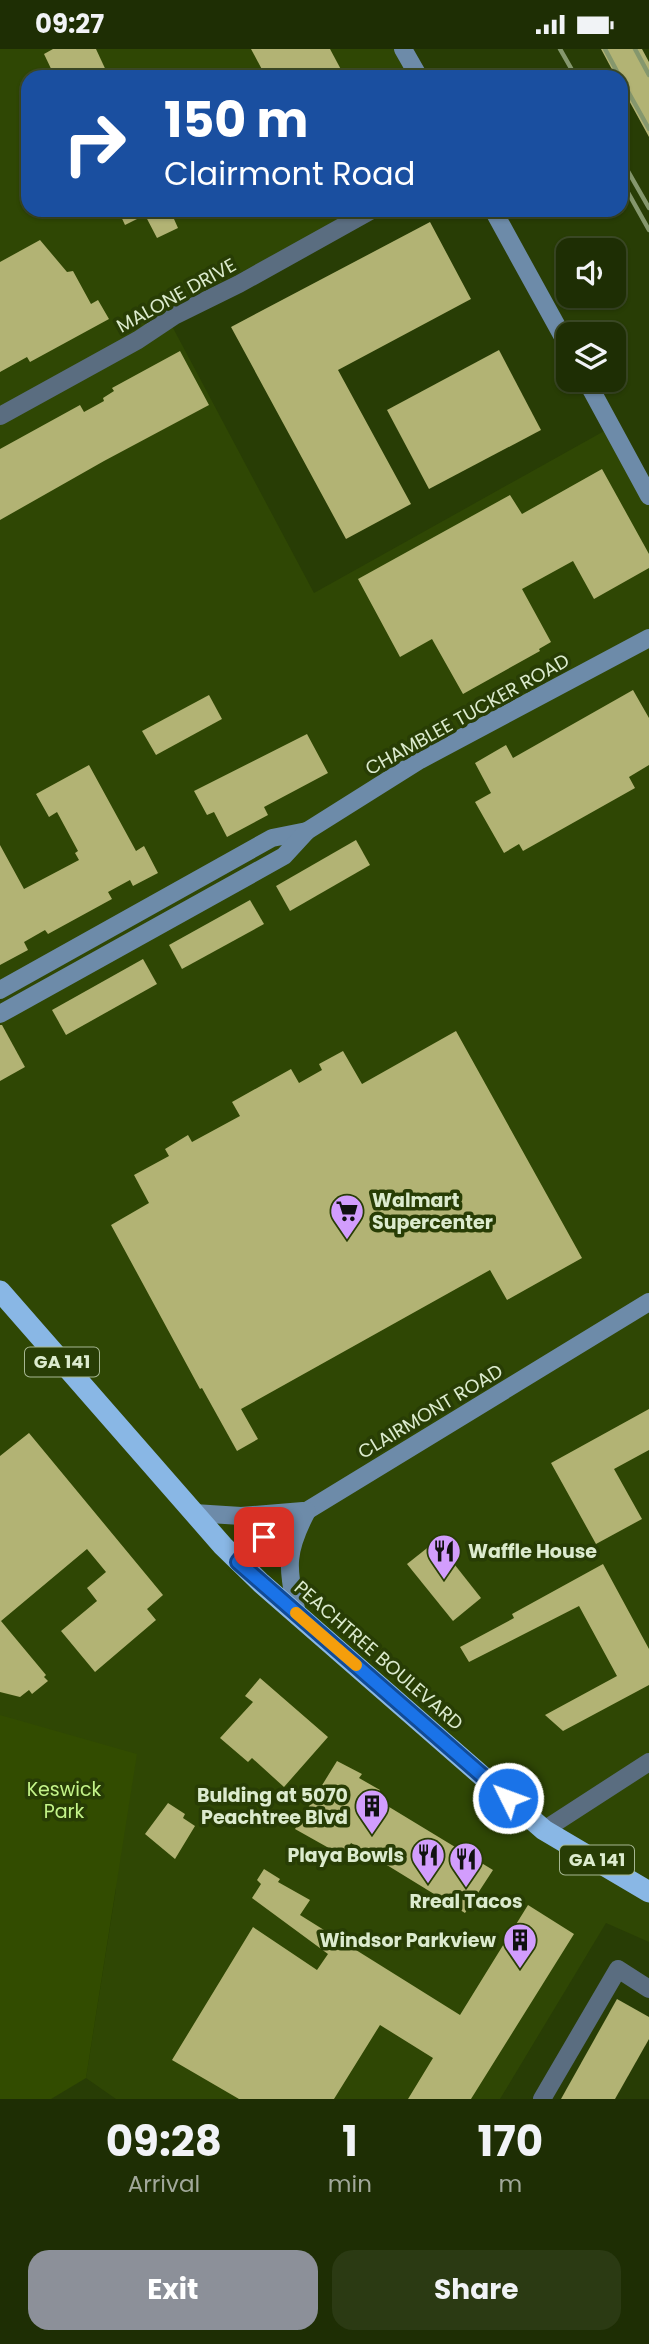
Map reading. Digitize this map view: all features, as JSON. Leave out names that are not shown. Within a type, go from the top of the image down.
[{"type":"highway","name":"PEACHTREE BOULEVARD","points":[[0,1291],[238,1562],[544,1830],[649,1892]]},
{"type":"main road","points":[[403,49],[415,70]]},
{"type":"main road","points":[[497,217],[556,324]]},
{"type":"main road","points":[[593,392],[649,496]]},
{"type":"main road","name":"CHAMBLEE TUCKER ROAD","points":[[0,1014],[284,856],[307,831],[420,760],[649,638]]},
{"type":"main road","name":"CHAMBLEE TUCKER ROAD","points":[[0,990],[272,838],[307,831]]},
{"type":"main road","name":"CLAIRMONT ROAD","points":[[238,1562],[256,1542],[649,1303]]},
{"type":"main road","points":[[194,1513],[241,1516],[309,1509]]},
{"type":"main road","points":[[297,1614],[289,1570],[289,1551],[309,1509]]},
{"type":"street","name":"MALONE DRIVE","points":[[0,416],[138,340],[174,316],[239,284],[359,217]]},
{"type":"street","points":[[544,1830],[649,1762]]},
{"type":"street","points":[[542,2099],[618,1969],[649,1989]]},
{"type":"shaded area","points":[[0,49],[403,49],[415,70],[21,70],[21,217],[351,217],[164,311],[314,593],[615,425],[649,482],[649,1942],[606,1923],[500,2099],[116,2099],[86,2078],[116,1889],[0,1771]]},
{"type":"green space","name":"Keswick Park","points":[[0,1715],[137,1754],[86,2078],[51,2099],[0,2099]]},
{"type":"building","points":[[53,49],[96,49],[106,70],[52,70],[44,54]]},
{"type":"building","points":[[251,49],[330,49],[341,70],[262,70]]},
{"type":"building","points":[[601,49],[642,49],[649,62],[649,137],[628,99],[628,70],[612,70]]},
{"type":"building","points":[[121,217],[141,217],[125,225]]},
{"type":"building","points":[[146,217],[173,217],[178,228],[157,238]]},
{"type":"building","points":[[430,222],[471,299],[338,370],[411,504],[346,539],[231,327]]},
{"type":"building","points":[[40,240],[67,272],[73,271],[91,304],[98,300],[109,319],[30,362],[27,357],[0,372],[0,262]]},
{"type":"building","points":[[499,350],[541,430],[429,489],[387,410]]},
{"type":"building","points":[[180,351],[209,405],[0,520],[0,449],[80,405],[84,412],[104,401],[103,398],[114,391],[112,388]]},
{"type":"building","points":[[602,469],[649,554],[649,568],[594,599],[573,561],[522,589],[551,642],[539,649],[540,651],[463,694],[432,639],[400,657],[358,579],[510,495],[522,514]]},
{"type":"building","points":[[633,690],[649,718],[649,765],[629,777],[635,788],[523,851],[519,844],[504,853],[475,802],[491,793],[475,763],[506,745],[513,758]]},
{"type":"building","points":[[209,695],[222,719],[156,755],[142,731]]},
{"type":"building","points":[[307,734],[328,773],[264,807],[268,815],[227,837],[214,812],[207,815],[194,791]]},
{"type":"building","points":[[89,765],[136,851],[144,846],[158,873],[133,886],[130,880],[108,892],[112,899],[48,934],[45,930],[24,942],[28,950],[0,965],[0,845],[24,889],[79,860],[75,853],[78,851],[57,812],[49,817],[36,794]]},
{"type":"building","points":[[356,840],[370,865],[290,911],[276,886]]},
{"type":"building","points":[[250,900],[264,924],[182,969],[169,945]]},
{"type":"building","points":[[143,959],[157,984],[66,1035],[52,1010]]},
{"type":"building","points":[[0,1025],[25,1067],[0,1081]]},
{"type":"building","name":"Walmart Supercenter","points":[[456,1031],[582,1258],[507,1300],[490,1270],[241,1409],[258,1439],[237,1451],[202,1388],[200,1389],[111,1225],[149,1203],[134,1175],[169,1156],[165,1149],[188,1135],[192,1142],[240,1116],[232,1102],[291,1069],[299,1083],[322,1070],[319,1064],[343,1051],[362,1084]]},
{"type":"building","points":[[649,1409],[649,1450],[614,1469],[642,1519],[596,1544],[551,1463]]},
{"type":"building","points":[[29,1433],[163,1595],[147,1609],[156,1620],[95,1672],[61,1631],[97,1601],[87,1588],[106,1572],[87,1549],[1,1621],[46,1675],[44,1677],[48,1681],[32,1694],[29,1690],[20,1697],[0,1692],[0,1456]]},
{"type":"building","name":"Waffle House","points":[[436,1541],[481,1598],[453,1621],[407,1564]]},
{"type":"building","points":[[603,1564],[649,1649],[649,1685],[563,1731],[545,1715],[617,1676],[579,1606],[469,1662],[460,1647],[514,1618],[512,1614]]},
{"type":"building","points":[[260,1678],[328,1737],[284,1787],[252,1758],[248,1762],[220,1738],[253,1702],[245,1696]]},
{"type":"building","name":"Bulding at 5070 Peachtree Blvd","points":[[337,1761],[362,1774],[359,1778],[380,1790],[376,1799],[493,1870],[465,1913],[351,1843],[343,1856],[295,1829]]},
{"type":"building","points":[[168,1803],[185,1814],[183,1818],[195,1826],[175,1859],[145,1834]]},
{"type":"building","points":[[264,1869],[280,1879],[278,1882],[310,1900],[300,1915],[460,2015],[528,1905],[574,1934],[471,2099],[408,2099],[433,2058],[380,2025],[334,2099],[239,2099],[172,2060],[253,1927],[317,1970],[328,1954],[252,1898],[261,1884],[257,1880]]},
{"type":"building","points":[[617,1999],[649,2017],[649,2039],[615,2099],[561,2099]]},
{"type":"railway","points":[[560,49],[572,70]]},
{"type":"railway","points":[[605,49],[616,70]]},
{"type":"railway","points":[[635,49],[649,75]]},
{"type":"railway","points":[[628,92],[649,129]]},
{"type":"railway","points":[[628,171],[649,208]]},
{"type":"railway","points":[[628,192],[649,230]]},
{"type":"slow traffic","points":[[296,1613],[356,1665]]},
{"type":"place","name":"Walmart Supercenter","points":[[347,1241]]},
{"type":"place","name":"Waffle House","points":[[444,1581]]},
{"type":"place","name":"Bulding at 5070 Peachtree Blvd","points":[[372,1836]]},
{"type":"place","name":"Playa Bowls","points":[[428,1885]]},
{"type":"place","name":"Rreal Tacos","points":[[466,1889]]},
{"type":"place","name":"Windsor Parkview","points":[[520,1970]]},
{"type":"route","points":[[264,1537],[250,1547],[238,1562],[508,1798]]}]
